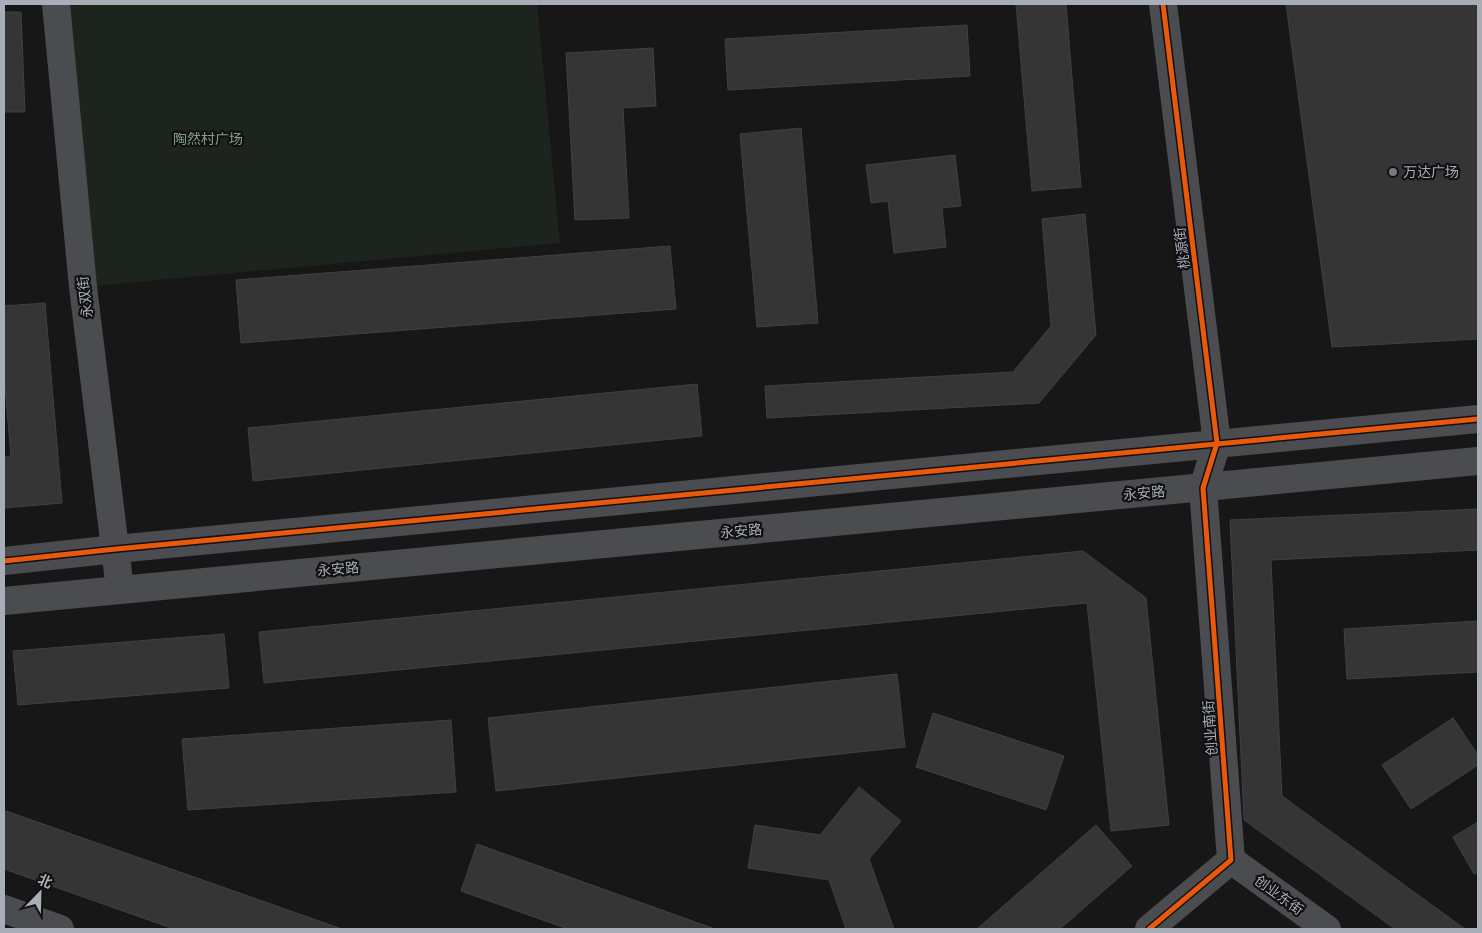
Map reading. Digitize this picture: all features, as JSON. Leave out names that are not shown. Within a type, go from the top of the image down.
[{"type":"street","name":"永双街","points":[[56,4],[83,287],[120,589]]},
{"type":"street","name":"桃源街","points":[[1163,4],[1217,443],[1203,488]]},
{"type":"street","points":[[4,561],[1478,419]]},
{"type":"street","name":"永安路","points":[[4,601],[1478,461]]},
{"type":"street","name":"创业南街","points":[[1203,488],[1231,860]]},
{"type":"street","points":[[1149,929],[1231,860]]},
{"type":"street","name":"创业东街","points":[[1231,860],[1328,929]]},
{"type":"street","points":[[4,909],[60,929]]},
{"type":"green space","name":"陶然村广场","points":[[93,4],[537,4],[560,243],[83,287],[56,7]]},
{"type":"building","points":[[1016,4],[1066,4],[1081,187],[1032,191]]},
{"type":"building","name":"万达广场","points":[[1286,4],[1478,4],[1478,339],[1332,347]]},
{"type":"building","points":[[4,12],[21,12],[25,112],[4,112]]},
{"type":"building","points":[[967,25],[970,76],[728,90],[725,39]]},
{"type":"building","points":[[653,48],[656,106],[623,108],[629,218],[575,220],[566,53]]},
{"type":"building","points":[[801,128],[818,323],[757,327],[740,134]]},
{"type":"building","points":[[955,155],[961,206],[942,208],[946,247],[894,253],[888,201],[871,203],[866,165]]},
{"type":"building","points":[[1085,214],[1096,335],[1039,403],[767,418],[765,386],[1013,372],[1051,326],[1042,219]]},
{"type":"building","points":[[670,246],[676,309],[241,343],[236,280]]},
{"type":"building","points":[[45,303],[62,503],[4,508],[4,457],[11,457],[4,374],[4,306]]},
{"type":"building","points":[[697,384],[702,436],[253,481],[248,428]]},
{"type":"building","points":[[1478,509],[1478,550],[1271,560],[1282,796],[1465,929],[1395,929],[1244,820],[1230,520]]},
{"type":"building","points":[[1083,551],[1146,598],[1169,825],[1111,831],[1087,603],[264,683],[259,632]]},
{"type":"building","points":[[1478,621],[1478,672],[1347,679],[1344,629]]},
{"type":"building","points":[[224,634],[229,688],[18,705],[13,651]]},
{"type":"building","points":[[897,674],[905,747],[496,791],[488,718]]},
{"type":"building","points":[[933,713],[1064,756],[1046,810],[916,767]]},
{"type":"building","points":[[1453,718],[1478,755],[1478,765],[1411,809],[1382,765]]},
{"type":"building","points":[[451,720],[456,792],[188,810],[182,739]]},
{"type":"building","points":[[859,787],[901,821],[869,859],[894,929],[846,929],[829,880],[748,868],[755,825],[820,835]]},
{"type":"building","points":[[6,811],[342,929],[174,929],[4,869],[4,818]]},
{"type":"building","points":[[1478,822],[1478,872],[1474,874],[1453,837]]},
{"type":"building","points":[[1096,825],[1132,866],[1060,929],[977,929]]},
{"type":"building","points":[[477,844],[715,929],[568,929],[461,891]]},
{"type":"cycle path","points":[[1149,929],[1231,860],[1203,488],[1217,443],[1163,4]]},
{"type":"cycle path","points":[[4,561],[1478,419]]},
{"type":"place","name":"万达广场","points":[[1393,172]]}]
